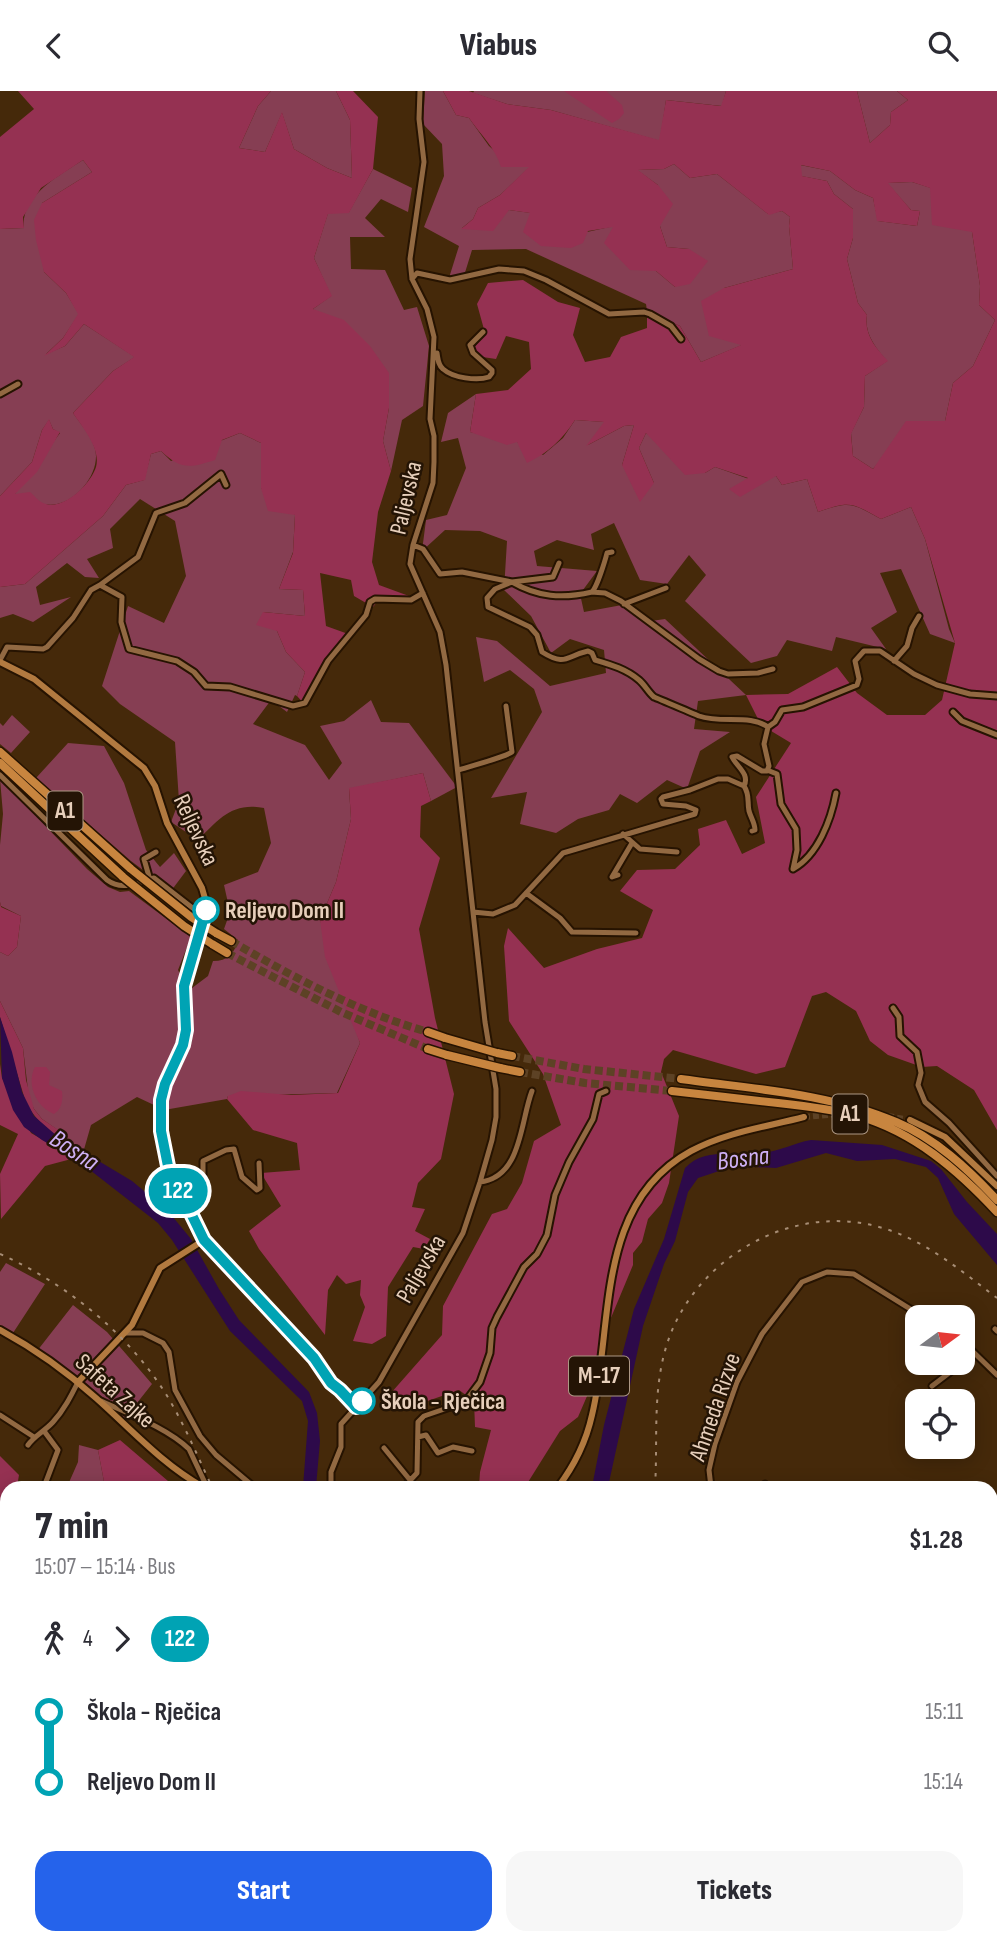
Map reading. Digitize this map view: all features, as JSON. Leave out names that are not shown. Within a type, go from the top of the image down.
[{"type":"highway","name":"A1","points":[[0,752],[131,869],[191,917],[230,941]]},
{"type":"highway","name":"A1","points":[[0,763],[123,877],[184,926],[228,953]]},
{"type":"highway","points":[[428,1032],[512,1056]]},
{"type":"highway","points":[[429,1049],[520,1072]]},
{"type":"highway","name":"A1","points":[[681,1079],[834,1103],[898,1122],[938,1146],[973,1175],[997,1200]]},
{"type":"highway","name":"A1","points":[[672,1091],[818,1108],[858,1116],[887,1128],[934,1154],[954,1169],[997,1212]]},
{"type":"main road","name":"Reljevska","points":[[0,661],[34,679],[144,768],[155,786],[167,823],[206,902],[184,986],[186,1030],[183,1045],[165,1084],[160,1123],[163,1148],[173,1179],[201,1242]]},
{"type":"main road","name":"M-17","points":[[562,1481],[576,1459],[590,1425],[615,1256],[625,1227],[638,1202],[657,1178],[689,1152],[727,1137],[804,1117]]},
{"type":"main road","points":[[910,1121],[944,1137],[997,1186]]},
{"type":"main road","points":[[78,1382],[135,1320],[160,1268],[201,1242]]},
{"type":"main road","name":"Safeta Zajke","points":[[0,1330],[48,1358],[159,1457],[194,1481]]},
{"type":"street","name":"Paljevska","points":[[356,1407],[379,1382],[463,1233],[492,1140],[496,1117],[496,1089],[485,1022],[459,770],[440,632],[410,564],[413,545],[433,483],[434,436],[430,419],[434,362],[432,324],[412,279],[410,259],[424,162],[419,119],[420,91]]},
{"type":"street","points":[[412,279],[417,273],[450,280],[499,269],[524,271],[609,314],[650,314],[671,326],[681,339]]},
{"type":"street","points":[[432,324],[441,367],[452,374],[479,379],[489,377],[492,373],[471,348],[473,340],[483,332]]},
{"type":"street","points":[[0,394],[18,384]]},
{"type":"street","points":[[0,661],[7,647],[47,647],[73,618],[91,590],[138,557],[156,513],[185,503],[221,474],[226,485]]},
{"type":"street","points":[[413,545],[423,549],[440,574],[462,572],[512,582],[546,596],[605,593],[719,671],[728,674],[754,674],[773,669]]},
{"type":"street","points":[[591,592],[596,587],[607,553],[612,552]]},
{"type":"street","points":[[559,563],[556,574],[551,579],[512,582],[495,589],[488,596],[488,607],[530,627],[537,635],[542,652],[549,657],[567,660],[588,650],[595,660],[623,668],[656,698],[694,715],[722,721],[750,720],[768,727]]},
{"type":"street","points":[[100,585],[122,597],[121,622],[129,649],[177,661],[194,672],[206,686],[230,687],[293,706],[308,700],[328,661],[366,615],[370,602],[375,599],[411,600],[424,593]]},
{"type":"street","points":[[624,604],[666,588]]},
{"type":"street","points":[[894,661],[906,646],[919,616]]},
{"type":"street","points":[[767,770],[765,744],[768,727],[775,722],[782,710],[803,707],[856,685],[859,679],[855,661],[864,651],[880,651],[937,685],[970,694],[997,696]]},
{"type":"street","points":[[459,770],[512,752],[506,706]]},
{"type":"street","points":[[953,712],[962,721],[997,735]]},
{"type":"street","points":[[744,786],[745,776],[742,768],[733,760],[734,756],[762,771],[777,773],[780,801],[796,829],[797,850],[793,869],[811,853],[823,835],[836,793]]},
{"type":"street","points":[[0,775],[107,880],[116,886],[124,887],[157,880],[204,917]]},
{"type":"street","points":[[473,912],[499,913],[514,905],[563,853],[695,814],[696,810],[691,807],[663,804],[663,797],[719,779],[728,779],[744,786],[749,793],[749,809],[756,827],[752,831]]},
{"type":"street","points":[[623,834],[640,849],[677,852]]},
{"type":"street","points":[[618,875],[612,877],[632,843]]},
{"type":"street","points":[[150,880],[144,859],[156,852]]},
{"type":"street","points":[[526,893],[560,918],[572,932],[636,933]]},
{"type":"street","points":[[893,1008],[899,1017],[900,1036],[917,1052],[921,1076],[918,1085],[925,1102],[949,1123],[997,1176]]},
{"type":"street","points":[[480,1182],[492,1180],[514,1159],[525,1109],[532,1091]]},
{"type":"street","points":[[384,1448],[410,1480],[417,1473],[418,1422],[424,1416],[465,1402],[480,1382],[490,1353],[492,1328],[496,1317],[524,1267],[537,1254],[547,1235],[555,1195],[569,1162],[593,1119],[599,1094],[606,1091]]},
{"type":"street","points":[[182,1199],[183,1174],[187,1173],[197,1186],[203,1186],[203,1161],[217,1154],[233,1147],[242,1177],[257,1190],[260,1188],[258,1163]]},
{"type":"street","points":[[201,1242],[314,1358],[331,1383],[356,1407],[341,1424],[341,1447],[331,1472],[331,1481]]},
{"type":"street","name":"Ahmeda Rizve","points":[[710,1481],[712,1457],[737,1383],[762,1334],[802,1282],[827,1272],[854,1274],[905,1306]]},
{"type":"street","points":[[125,1333],[143,1333],[163,1343],[169,1352],[175,1390],[187,1415],[216,1455],[247,1481]]},
{"type":"street","points":[[975,1355],[984,1368],[997,1375]]},
{"type":"street","points":[[932,1386],[946,1375]]},
{"type":"street","points":[[28,1445],[62,1411],[78,1382]]},
{"type":"street","points":[[98,1400],[184,1444],[189,1448],[201,1481]]},
{"type":"street","points":[[0,1415],[34,1437]]},
{"type":"street","points":[[44,1431],[58,1450],[46,1481]]},
{"type":"street","points":[[418,1437],[426,1435],[438,1453],[453,1447],[472,1451]]},
{"type":"shaded area","points":[[18,91],[271,91],[258,106],[239,148],[265,152],[282,112],[294,149],[327,168],[352,178],[350,120],[336,91],[353,91],[378,117],[373,169],[349,213],[328,214],[314,258],[332,296],[313,309],[344,320],[370,346],[389,373],[389,408],[383,441],[391,471],[378,512],[372,562],[379,585],[409,596],[403,601],[380,598],[373,607],[354,596],[351,580],[320,573],[326,626],[351,635],[324,670],[307,707],[297,696],[305,672],[286,652],[277,631],[256,625],[263,612],[305,616],[303,590],[279,589],[293,553],[295,515],[268,511],[261,488],[261,443],[240,433],[222,440],[215,460],[199,465],[186,466],[174,462],[161,451],[151,454],[145,480],[126,485],[103,516],[25,584],[0,587],[0,496],[32,462],[42,430],[49,419],[53,429],[60,432],[37,472],[15,494],[30,492],[41,502],[51,505],[67,500],[82,488],[93,474],[97,460],[90,438],[73,413],[113,371],[134,357],[84,324],[65,346],[44,356],[63,338],[78,314],[66,293],[44,272],[34,220],[42,203],[92,172],[83,160],[41,188],[23,217],[24,228],[0,229],[0,137],[34,109]]},
{"type":"shaded area","points":[[271,91],[336,91],[350,120],[352,178],[327,168],[294,149],[282,113],[265,152],[239,148],[258,106]]},
{"type":"shaded area","points":[[425,91],[443,91],[456,115],[469,118],[497,153],[530,167],[500,195],[478,208],[473,219],[462,228],[509,210],[531,213],[587,232],[614,226],[656,271],[675,287],[689,249],[667,247],[660,226],[658,185],[637,170],[664,169],[674,164],[690,178],[717,174],[768,214],[782,211],[790,217],[793,269],[724,288],[742,345],[701,362],[680,326],[647,311],[646,304],[526,249],[472,250],[463,279],[448,281],[459,246],[424,227],[444,176],[442,144],[423,124]]},
{"type":"shaded area","points":[[443,91],[469,91],[507,104],[551,110],[659,140],[666,100],[721,106],[726,91],[857,91],[870,143],[890,125],[891,112],[908,100],[897,91],[997,91],[997,1130],[974,1090],[937,1066],[922,1067],[888,1055],[870,1041],[856,1011],[826,992],[812,996],[785,1067],[756,1074],[673,1050],[664,1059],[661,1072],[679,1116],[669,1183],[662,1203],[648,1219],[642,1242],[633,1253],[633,1265],[603,1337],[597,1373],[578,1417],[560,1431],[529,1481],[479,1481],[491,1430],[475,1427],[474,1401],[459,1390],[419,1404],[391,1393],[442,1335],[443,1306],[492,1214],[507,1209],[522,1183],[534,1141],[561,1125],[543,1074],[509,1021],[504,946],[508,928],[544,968],[597,949],[642,938],[653,910],[620,891],[637,870],[675,869],[700,845],[698,829],[726,820],[742,854],[765,843],[756,797],[791,743],[761,725],[746,695],[788,694],[837,667],[857,693],[887,715],[925,715],[942,700],[955,643],[925,539],[911,507],[881,519],[850,505],[818,512],[807,479],[782,485],[776,476],[740,497],[729,489],[748,478],[715,467],[705,473],[685,475],[646,433],[639,448],[654,483],[640,502],[622,465],[634,425],[624,426],[586,446],[604,422],[575,420],[554,445],[527,463],[517,442],[507,445],[470,432],[476,394],[508,390],[531,369],[529,342],[506,336],[496,359],[469,355],[485,333],[477,304],[488,283],[523,280],[558,302],[580,308],[573,335],[585,362],[610,357],[621,337],[647,328],[647,311],[680,326],[701,362],[741,345],[709,336],[701,301],[724,288],[793,269],[790,217],[782,211],[769,215],[717,174],[690,178],[674,164],[664,169],[638,170],[658,185],[673,204],[660,226],[667,247],[689,249],[708,261],[690,284],[675,287],[656,271],[630,270],[604,243],[613,227],[588,231],[583,243],[571,248],[541,246],[523,232],[530,213],[509,210],[493,231],[461,229],[473,219],[478,208],[500,195],[529,167],[501,167],[492,148],[469,118],[456,115]],"holes":[[[801,165],[830,171],[855,190],[873,198],[877,221],[917,226],[920,211],[911,210],[888,183],[912,182],[930,188],[932,225],[972,232],[980,286],[979,305],[995,320],[973,366],[953,383],[945,421],[906,421],[873,469],[853,456],[851,434],[864,407],[865,376],[888,361],[869,334],[867,315],[858,303],[847,259],[853,238],[853,209],[834,194],[827,181],[802,176]]]},
{"type":"shaded area","points":[[564,91],[606,91],[622,105],[624,113],[612,123]]},
{"type":"shaded area","points":[[726,91],[722,106],[666,100],[660,141],[551,110],[507,104],[473,93]]},
{"type":"shaded area","points":[[857,91],[897,91],[908,100],[891,112],[890,125],[870,143]]},
{"type":"shaded area","points":[[83,160],[92,172],[42,203],[44,272],[66,293],[79,314],[63,338],[46,354],[65,346],[84,324],[135,357],[113,371],[73,413],[92,442],[96,455],[92,473],[81,490],[57,504],[35,502],[14,495],[60,433],[53,429],[49,420],[42,430],[32,462],[0,496],[0,229],[24,228],[24,217],[35,196]]},
{"type":"shaded area","points":[[800,165],[830,171],[855,190],[873,198],[878,221],[917,226],[920,211],[911,210],[887,183],[912,182],[931,188],[972,232],[980,286],[979,305],[995,320],[973,366],[953,383],[945,421],[885,455],[873,469],[853,456],[851,433],[864,407],[865,376],[887,361],[869,334],[867,315],[858,303],[847,259],[853,238],[853,209],[834,194],[827,181],[801,176]]},
{"type":"shaded area","points":[[373,169],[412,188],[408,212],[381,199],[365,218],[385,237],[350,237],[351,269],[385,270],[404,310],[417,307],[429,346],[423,406],[402,420],[391,471],[383,441],[389,408],[313,309],[331,296],[314,258],[328,213],[349,212]]},
{"type":"shaded area","points":[[476,394],[470,432],[517,442],[543,455],[563,438],[575,420],[605,422],[588,445],[624,426],[634,425],[622,465],[654,483],[639,448],[646,433],[705,473],[715,467],[749,479],[776,476],[782,485],[807,479],[818,512],[851,505],[881,519],[911,507],[925,539],[955,643],[930,634],[901,569],[880,573],[897,612],[871,628],[886,649],[836,637],[832,651],[787,640],[777,656],[751,663],[685,601],[706,575],[689,555],[667,584],[640,580],[614,523],[591,534],[594,550],[557,540],[534,551],[537,566],[597,571],[580,594],[584,612],[622,605],[644,622],[665,619],[746,695],[698,701],[694,729],[730,732],[700,751],[687,789],[667,780],[637,803],[620,794],[609,810],[578,819],[556,833],[520,824],[527,792],[491,798],[542,712],[534,689],[510,670],[484,682],[476,637],[497,641],[550,686],[606,673],[604,650],[570,639],[551,653],[531,616],[504,590],[507,541],[480,531],[445,530],[422,551],[426,520],[447,515],[466,468],[458,438],[441,442],[448,413]]},
{"type":"shaded area","points":[[240,433],[261,443],[261,488],[295,515],[293,552],[279,589],[303,590],[305,616],[263,612],[277,631],[286,652],[305,672],[297,696],[295,695],[287,712],[271,700],[253,724],[305,745],[329,780],[342,763],[320,726],[344,721],[371,700],[381,722],[409,723],[457,787],[431,801],[423,773],[349,789],[351,819],[336,882],[320,920],[360,1043],[337,1093],[228,1096],[227,1099],[164,1110],[167,1090],[182,1066],[192,1041],[193,1016],[188,991],[208,976],[213,961],[230,956],[238,940],[224,929],[230,912],[224,885],[258,872],[271,843],[264,808],[235,810],[220,819],[198,840],[171,822],[179,801],[175,742],[120,704],[102,686],[128,606],[164,623],[186,576],[175,521],[140,499],[110,529],[113,548],[87,559],[99,578],[85,577],[67,563],[36,587],[40,605],[71,597],[33,622],[13,614],[0,618],[0,587],[25,584],[103,516],[126,485],[144,480],[151,454],[161,451],[171,461]]},
{"type":"shaded area","points":[[12,715],[30,732],[11,753],[0,744],[0,723],[3,726]]},
{"type":"shaded area","points":[[68,743],[104,746],[124,783],[146,850],[160,867],[174,853],[186,871],[171,891],[131,861],[36,778]]},
{"type":"shaded area","points":[[423,773],[431,801],[421,806],[420,837],[440,858],[419,929],[435,1018],[454,1094],[441,1159],[418,1183],[412,1207],[425,1209],[415,1231],[430,1239],[424,1249],[413,1247],[388,1287],[386,1336],[372,1344],[353,1341],[365,1307],[360,1295],[361,1280],[346,1284],[337,1275],[328,1290],[325,1335],[259,1249],[249,1231],[281,1206],[261,1173],[300,1170],[297,1143],[253,1130],[227,1099],[228,1096],[241,1091],[291,1095],[338,1093],[360,1043],[325,957],[320,920],[336,882],[351,819],[349,788]]},
{"type":"shaded area","points":[[0,779],[87,869],[108,887],[120,892],[129,891],[191,937],[178,970],[183,980],[178,992],[181,1031],[176,1052],[163,1075],[154,1105],[137,1097],[91,1125],[83,1153],[63,1140],[65,1135],[42,1119],[34,1109],[29,1098],[23,1048],[0,1001],[0,952],[8,956],[17,947],[21,916],[1,906],[0,902],[3,814]]},
{"type":"shaded area","points":[[0,902],[1,907],[21,916],[17,947],[8,956],[0,952]]},
{"type":"shaded area","points":[[0,1001],[23,1048],[26,1080],[34,1109],[42,1119],[66,1135],[57,1136],[48,1129],[26,1103],[0,1017]]},
{"type":"shaded area","points":[[0,1064],[2,1078],[31,1133],[75,1158],[45,1166],[1,1219],[0,1174],[18,1134],[0,1125]]},
{"type":"shaded area","points":[[35,1067],[46,1067],[50,1072],[49,1085],[62,1091],[59,1110],[54,1114],[42,1106],[34,1094],[32,1074]]},
{"type":"shaded area","points":[[6,1263],[45,1284],[13,1333],[0,1325],[0,1272]]},
{"type":"shaded area","points":[[73,1305],[107,1332],[152,1384],[122,1422],[37,1351]]},
{"type":"shaded area","points":[[120,1440],[168,1481],[104,1481],[98,1450]]},
{"type":"shaded area","points":[[79,1445],[98,1450],[104,1481],[70,1481],[78,1462]]},
{"type":"shaded area","points":[[0,1456],[19,1475],[18,1481],[0,1481]]},
{"type":"water","name":"Bosna","points":[[0,1017],[22,1092],[34,1116],[57,1136],[132,1181],[168,1211],[191,1239],[239,1320],[309,1392],[317,1413],[320,1441],[317,1481],[303,1481],[308,1421],[302,1401],[230,1331],[172,1240],[158,1223],[81,1163],[24,1127],[13,1110],[2,1078]]},
{"type":"water","name":"Bosna","points":[[811,1140],[882,1145],[931,1161],[997,1234],[997,1265],[954,1214],[938,1178],[926,1167],[895,1159],[857,1161],[826,1153],[776,1168],[734,1166],[698,1178],[688,1192],[675,1241],[664,1264],[643,1326],[609,1481],[593,1481],[604,1425],[634,1309],[664,1239],[685,1168],[702,1157],[763,1153]]},
{"type":"tunnel","points":[[231,941],[326,993],[428,1032]]},
{"type":"tunnel","points":[[227,953],[341,1012],[428,1049]]},
{"type":"tunnel","points":[[512,1056],[584,1069],[681,1079]]},
{"type":"tunnel","points":[[520,1072],[585,1083],[672,1091]]},
{"type":"tunnel","points":[[804,1117],[839,1114]]},
{"type":"tunnel","points":[[888,1116],[910,1120]]},
{"type":"railway","points":[[655,1481],[657,1398],[667,1344],[680,1314],[699,1286],[723,1263],[750,1244],[780,1231],[813,1223],[846,1221],[879,1227],[926,1247],[997,1298]]},
{"type":"railway","points":[[0,1254],[48,1279],[70,1294],[131,1348],[171,1402],[209,1481]]},
{"type":"bus line","name":"122","points":[[206,910],[184,986],[186,1030],[183,1045],[165,1084],[161,1100],[161,1131],[168,1166],[204,1240],[314,1358],[324,1376],[356,1407],[362,1401]]},
{"type":"place","name":"Reljevo Dom II","points":[[206,910]]},
{"type":"place","name":"Škola - Rječica","points":[[362,1401]]}]
